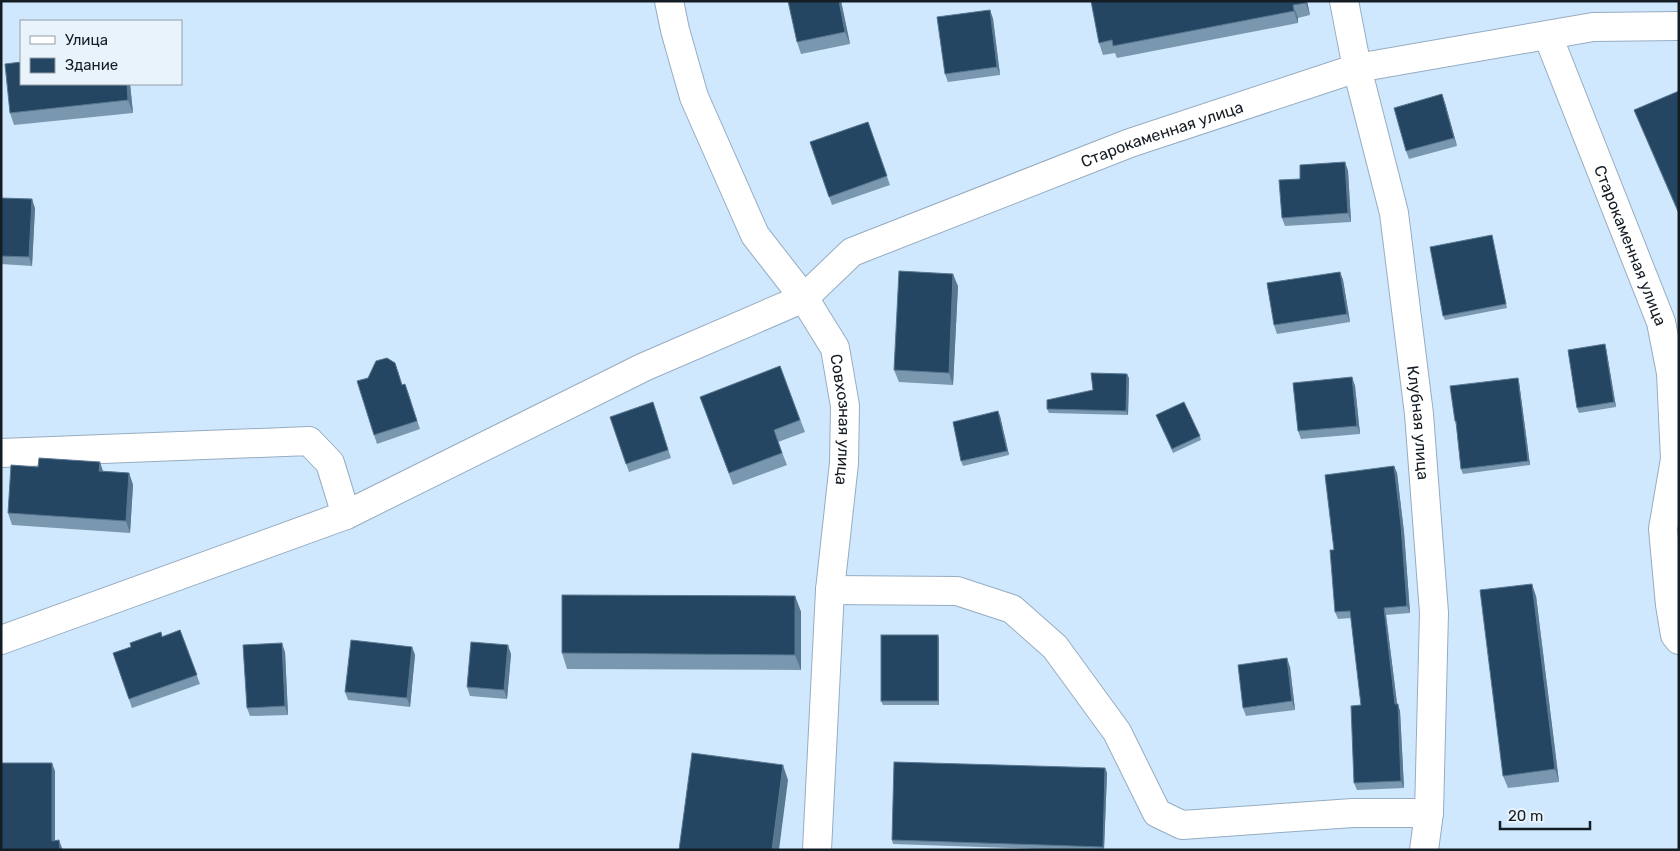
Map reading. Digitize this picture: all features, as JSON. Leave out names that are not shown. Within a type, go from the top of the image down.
[{"type":"street","name":"Совхозная улица","points":[[669,1],[675,30],[694,97],[755,235],[804,298],[835,348],[845,406],[844,463],[830,590],[817,850]]},
{"type":"street","name":"Клубная улица","points":[[1344,1],[1358,68],[1394,213],[1418,414],[1434,613],[1429,813],[1424,850]]},
{"type":"street","name":"Старокаменная улица","points":[[804,298],[852,252],[1130,143],[1358,68],[1593,27],[1679,26]]},
{"type":"street","name":"Старокаменная улица","points":[[1548,36],[1661,322],[1671,373],[1675,460],[1663,529],[1670,606],[1675,635],[1679,640]]},
{"type":"street","points":[[1,640],[346,515],[644,367],[804,298]]},
{"type":"street","points":[[1,453],[309,441],[330,463],[346,515]]},
{"type":"street","points":[[830,590],[957,591],[1012,609],[1055,647],[1117,732],[1157,813],[1182,825],[1353,813],[1429,813]]},
{"type":"building","points":[[788,1],[839,1],[845,32],[797,42]]},
{"type":"building","points":[[1091,1],[1305,1],[1306,3],[1293,5],[1294,11],[1113,46],[1112,40],[1099,43]]},
{"type":"building","points":[[990,10],[997,67],[945,74],[937,17]]},
{"type":"building","points":[[20,62],[20,85],[127,85],[128,100],[10,113],[5,64]]},
{"type":"building","points":[[1679,91],[1679,211],[1678,211],[1634,110]]},
{"type":"building","points":[[1442,94],[1454,138],[1406,151],[1394,108]]},
{"type":"building","points":[[868,122],[887,176],[829,197],[810,142]]},
{"type":"building","points":[[1345,162],[1348,213],[1282,218],[1279,180],[1300,179],[1300,165]]},
{"type":"building","points":[[1,198],[32,199],[29,257],[1,256]]},
{"type":"building","points":[[1492,235],[1506,304],[1443,316],[1430,247]]},
{"type":"building","points":[[899,271],[953,274],[949,373],[894,370]]},
{"type":"building","points":[[1340,272],[1347,314],[1274,325],[1267,283]]},
{"type":"building","points":[[1605,344],[1614,402],[1577,408],[1568,350]]},
{"type":"building","points":[[387,358],[395,363],[402,385],[405,384],[417,421],[374,435],[357,381],[368,378],[376,361]]},
{"type":"building","points":[[780,366],[800,420],[774,430],[782,453],[729,473],[700,397]]},
{"type":"building","points":[[1091,373],[1127,374],[1126,411],[1047,409],[1047,400],[1093,390]]},
{"type":"building","points":[[1352,377],[1357,426],[1298,431],[1293,383]]},
{"type":"building","points":[[1518,378],[1528,461],[1461,469],[1450,386]]},
{"type":"building","points":[[653,402],[668,450],[626,464],[610,417]]},
{"type":"building","points":[[1184,402],[1200,436],[1172,449],[1156,415]]},
{"type":"building","points":[[998,411],[1007,451],[961,461],[953,422]]},
{"type":"building","points":[[39,458],[100,462],[99,471],[129,473],[126,521],[8,513],[11,465],[38,467]]},
{"type":"building","points":[[1394,466],[1401,525],[1407,606],[1384,608],[1395,704],[1398,704],[1401,781],[1354,783],[1351,706],[1361,705],[1350,611],[1335,612],[1330,550],[1334,550],[1325,475]]},
{"type":"building","points":[[1532,584],[1555,769],[1503,776],[1480,590]]},
{"type":"building","points":[[562,595],[795,596],[795,655],[562,653]]},
{"type":"building","points":[[180,630],[197,675],[129,699],[113,653],[131,647],[130,643],[161,632],[162,637]]},
{"type":"building","points":[[881,635],[938,635],[938,701],[881,701]]},
{"type":"building","points":[[351,640],[412,647],[407,698],[345,692]]},
{"type":"building","points":[[471,642],[508,645],[504,690],[467,687]]},
{"type":"building","points":[[282,643],[285,706],[247,708],[243,645]]},
{"type":"building","points":[[1287,658],[1292,701],[1243,708],[1238,665]]},
{"type":"building","points":[[692,753],[783,765],[772,850],[679,850]]},
{"type":"building","points":[[894,762],[1105,768],[1103,847],[892,840]]},
{"type":"building","points":[[1,763],[52,763],[52,841],[59,840],[60,850],[1,850]]}]
